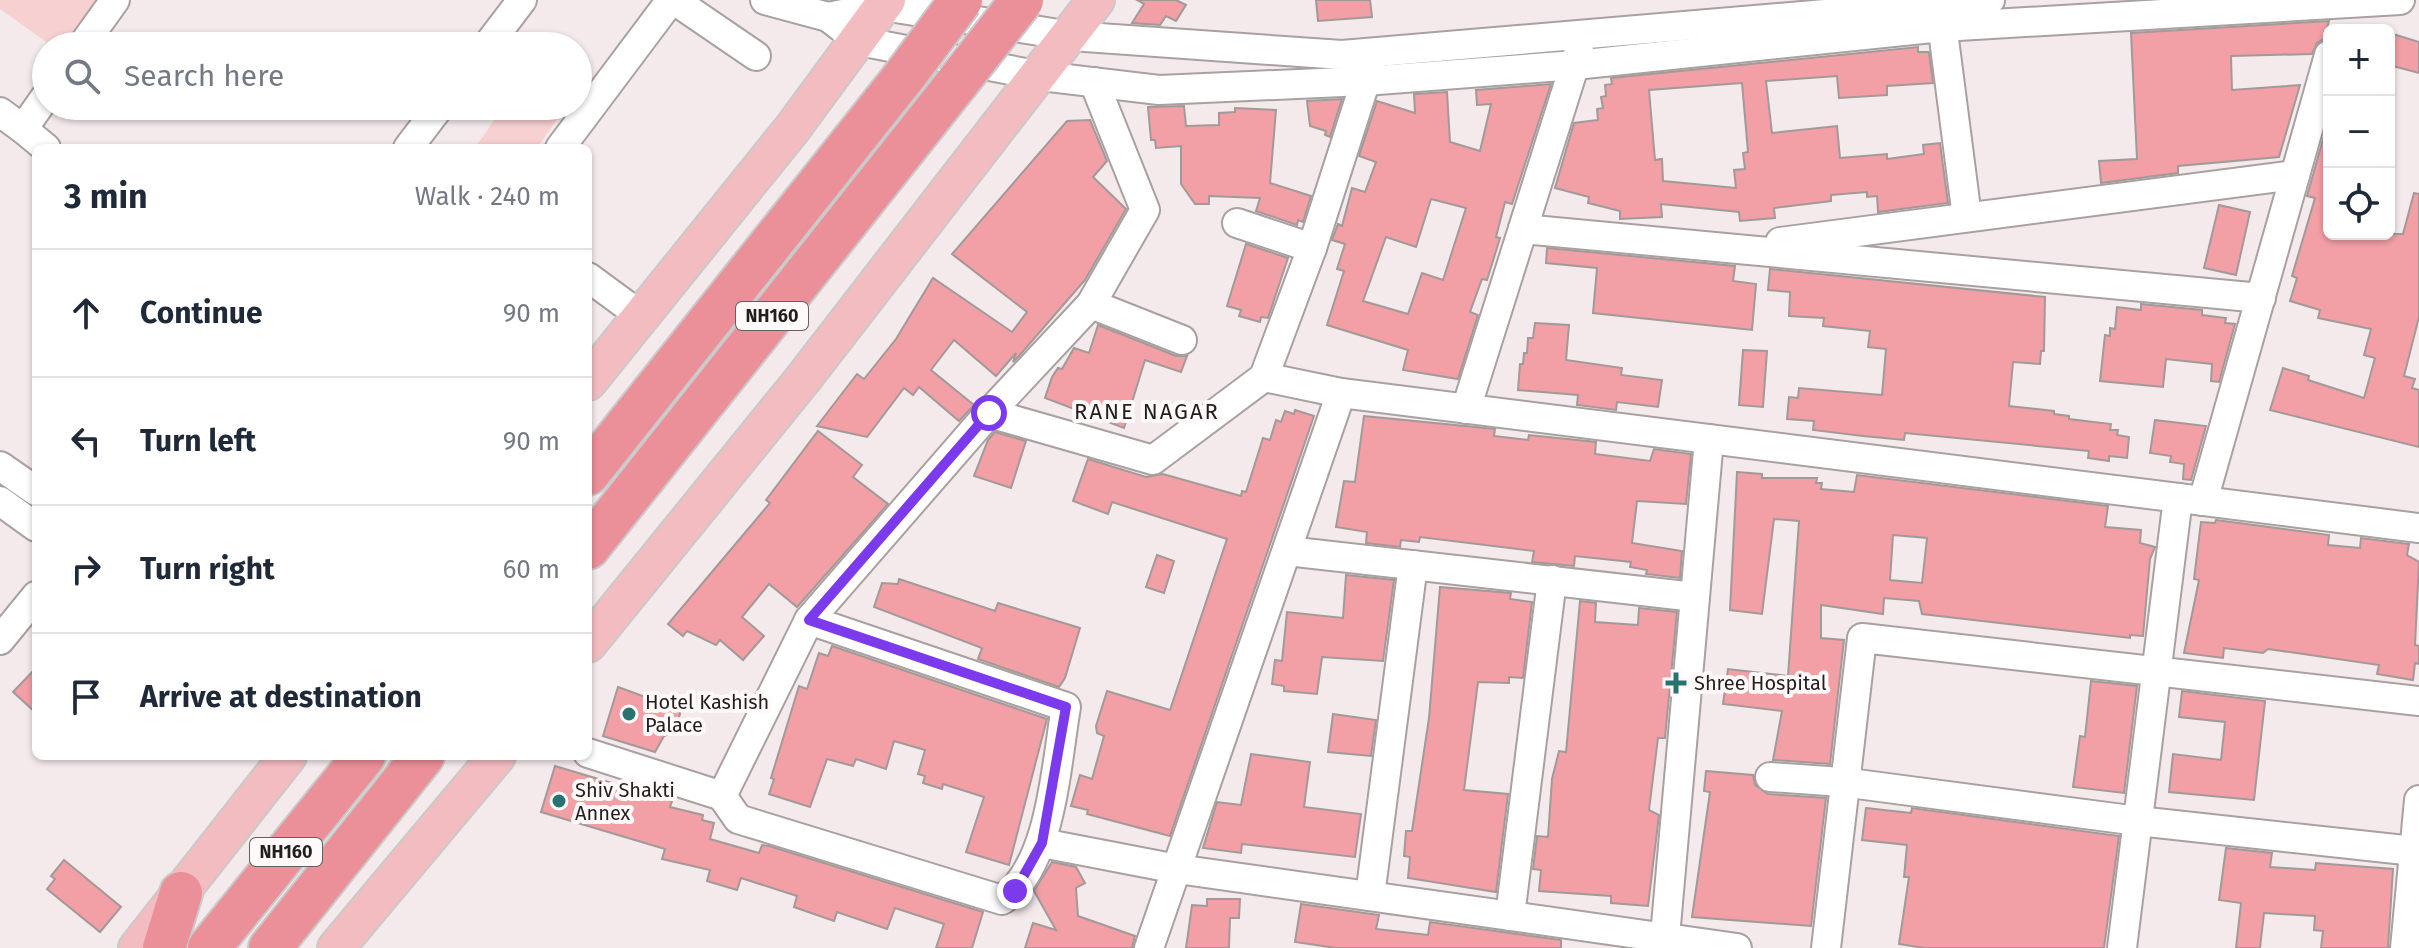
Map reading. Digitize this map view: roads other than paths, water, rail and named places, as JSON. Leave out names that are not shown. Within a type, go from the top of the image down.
[{"type":"highway","name":"NH160","points":[[592,469],[961,0]]},
{"type":"highway","name":"NH160","points":[[592,543],[1022,0]]},
{"type":"highway","name":"NH160","points":[[209,948],[361,760]]},
{"type":"highway","name":"NH160","points":[[270,948],[420,760]]},
{"type":"highway","points":[[164,948],[181,893]]},
{"type":"main road","points":[[592,639],[1041,76],[1096,0]]},
{"type":"main road","points":[[592,377],[859,41],[885,3]]},
{"type":"main road","points":[[137,948],[285,760]]},
{"type":"main road","points":[[336,948],[494,760]]},
{"type":"street","points":[[92,32],[115,0]]},
{"type":"street","points":[[499,32],[522,0]]},
{"type":"street","points":[[592,97],[672,0],[756,56]]},
{"type":"street","points":[[765,0],[828,17],[859,41],[1041,76],[1159,90],[1365,81],[1575,65],[1990,0]]},
{"type":"street","points":[[828,17],[885,3],[1071,36],[1342,55],[1585,34],[1941,10],[2341,12],[2400,0]]},
{"type":"street","points":[[1941,10],[1967,217]]},
{"type":"street","points":[[1466,409],[1585,34]]},
{"type":"street","points":[[989,413],[1153,460],[1264,377],[1312,248],[1375,52]]},
{"type":"street","points":[[2122,948],[2156,670],[2190,499],[2261,298],[2323,76]]},
{"type":"street","points":[[722,796],[809,620],[989,413],[1091,304],[1145,210],[1094,82]]},
{"type":"street","points":[[32,106],[11,120],[41,144]]},
{"type":"street","points":[[411,144],[429,120]]},
{"type":"street","points":[[562,144],[575,120]]},
{"type":"street","points":[[1727,248],[2295,175]]},
{"type":"street","points":[[1237,223],[1312,248]]},
{"type":"street","points":[[1523,229],[2261,298]]},
{"type":"street","points":[[592,280],[641,316]]},
{"type":"street","points":[[1091,304],[1182,340]]},
{"type":"street","points":[[1264,377],[1341,393],[2419,528]]},
{"type":"street","points":[[1149,948],[1341,393]]},
{"type":"street","points":[[1665,943],[1709,439]]},
{"type":"street","points":[[0,466],[32,488]]},
{"type":"street","points":[[0,501],[32,524]]},
{"type":"street","points":[[1287,551],[1695,597]]},
{"type":"street","points":[[1370,896],[1413,565]]},
{"type":"street","points":[[1510,916],[1552,580]]},
{"type":"street","points":[[0,640],[32,601]]},
{"type":"street","points":[[592,754],[722,796],[738,819],[1002,900],[1015,891],[1042,843],[1066,707],[809,620]]},
{"type":"street","points":[[1826,948],[1842,782],[1862,638],[2419,701]]},
{"type":"street","points":[[1770,777],[1842,782],[2138,821],[2414,851]]},
{"type":"street","points":[[2405,948],[2419,800]]},
{"type":"street","points":[[1042,843],[1177,869],[1510,916],[1665,943],[1737,948]]},
{"type":"place","name":"Shree Hospital","points":[[1676,683]]},
{"type":"place","name":"Hotel Kashish Palace","points":[[629,714]]},
{"type":"place","name":"Shiv Shakti Annex","points":[[559,801]]},
{"type":"district","name":"RANE NAGAR","points":[[1147,411]]}]
